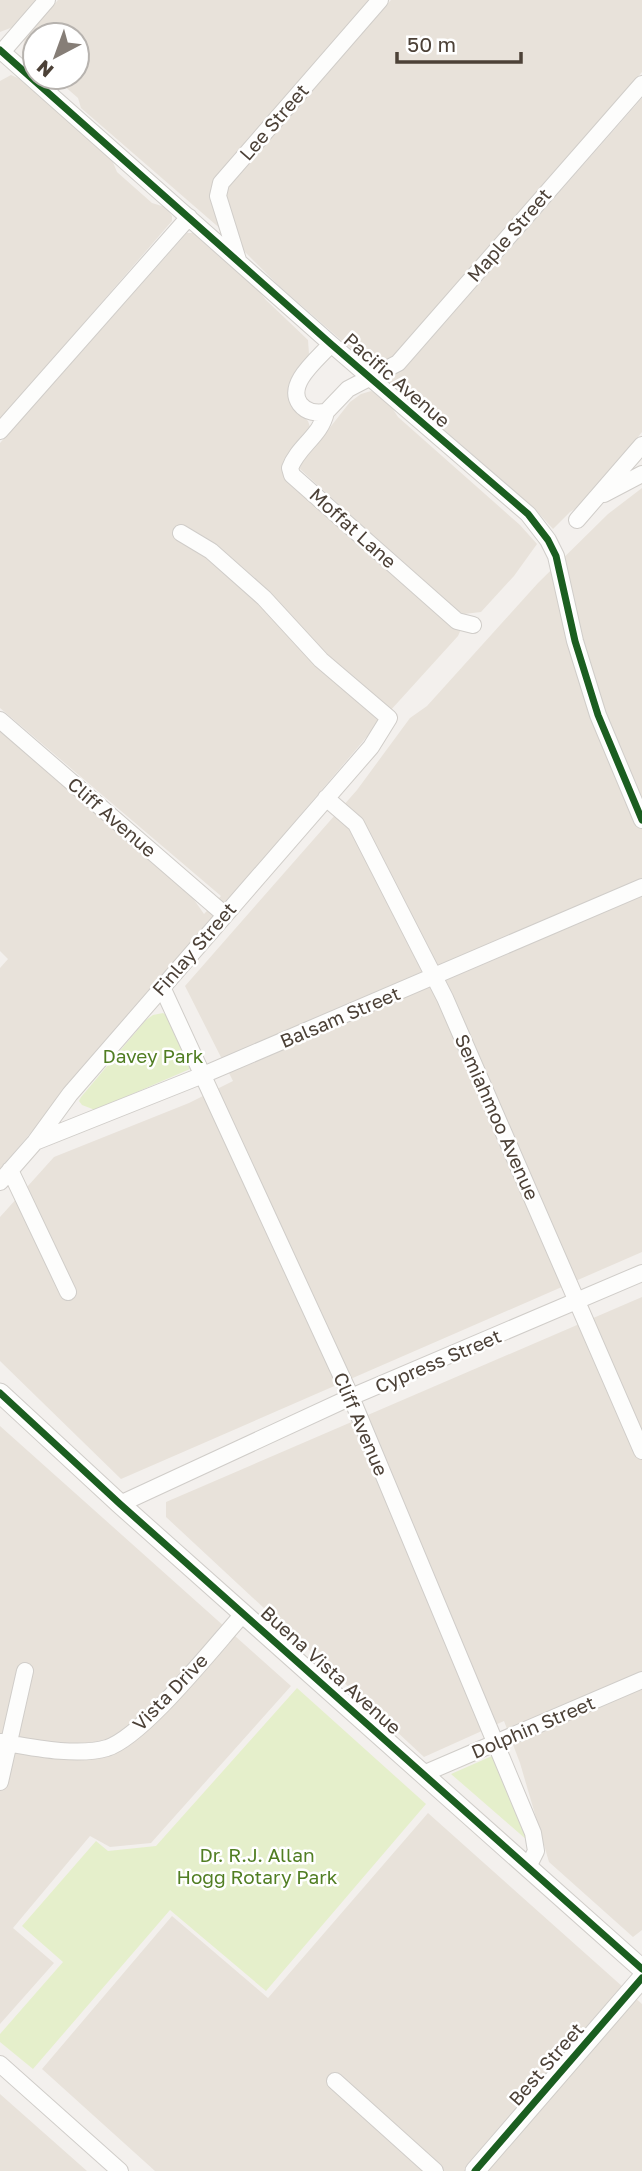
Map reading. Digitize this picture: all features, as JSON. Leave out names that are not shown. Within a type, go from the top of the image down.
[{"type":"street","points":[[2,56],[47,0]]},
{"type":"street","name":"Lee Street","points":[[238,260],[218,196],[218,188],[380,0]]},
{"type":"street","name":"Pacific Avenue","points":[[2,56],[528,514],[548,540],[556,556],[575,641],[598,715],[642,820]]},
{"type":"street","name":"Maple Street","points":[[369,376],[398,362],[642,84]]},
{"type":"street","points":[[0,431],[189,217]]},
{"type":"street","name":"Pacific Avenue","points":[[331,344],[300,379],[296,389],[297,399],[304,408],[315,413],[326,412],[348,389],[369,376]]},
{"type":"street","name":"Moffat Lane","points":[[326,412],[319,430],[292,461],[289,468],[292,475],[457,621],[473,625]]},
{"type":"street","points":[[577,520],[642,445]]},
{"type":"street","points":[[595,499],[642,474]]},
{"type":"street","name":"Finlay Street","points":[[5,1176],[35,1142],[70,1094],[371,747],[389,718],[321,660],[264,598],[211,551],[181,533]]},
{"type":"street","name":"Cliff Avenue","points":[[0,720],[225,914]]},
{"type":"street","name":"Semiahmoo Avenue","points":[[326,798],[355,824],[434,977],[642,1451]]},
{"type":"street","name":"Balsam Street","points":[[35,1142],[203,1075],[642,887]]},
{"type":"street","name":"Cliff Avenue","points":[[162,987],[351,1397],[533,1833],[536,1851],[528,1867]]},
{"type":"street","points":[[5,1176],[68,1292]]},
{"type":"street","name":"Cypress Street","points":[[120,1504],[351,1397],[642,1273]]},
{"type":"street","name":"Buena Vista Avenue","points":[[0,1393],[120,1504],[642,1969]]},
{"type":"street","name":"Vista Drive","points":[[4,1743],[77,1752],[108,1748],[140,1728],[244,1614]]},
{"type":"street","points":[[0,1782],[4,1743],[25,1671]]},
{"type":"street","name":"Dolphin Street","points":[[423,1774],[642,1680]]},
{"type":"street","name":"Best Street","points":[[475,2171],[642,1978]]},
{"type":"street","points":[[0,2064],[120,2171]]},
{"type":"street","points":[[335,2081],[435,2171]]},
{"type":"shaded area","points":[[0,0],[36,0],[13,27],[0,32]]},
{"type":"shaded area","points":[[58,0],[369,0],[216,177],[213,182],[223,231],[81,108],[78,98],[70,91],[91,91],[91,21],[40,21]]},
{"type":"shaded area","points":[[391,0],[642,0],[642,72],[392,358],[379,365],[365,361],[278,285],[241,248],[225,193]]},
{"type":"shaded area","points":[[11,75],[20,79],[21,91],[34,91],[112,160],[117,172],[152,203],[165,207],[172,216],[172,221],[0,420],[0,81]]},
{"type":"shaded area","points":[[642,98],[642,432],[586,502],[570,512],[553,529],[533,507],[388,381],[387,376],[407,366]]},
{"type":"shaded area","points":[[187,233],[195,233],[255,286],[308,340],[309,354],[291,380],[288,395],[292,406],[308,421],[311,430],[284,461],[283,472],[316,507],[449,625],[462,627],[458,636],[370,733],[0,1169],[0,968],[8,959],[0,951],[0,730],[188,891],[204,914],[221,896],[0,708],[0,443]]},
{"type":"shaded area","points":[[371,391],[391,406],[398,417],[520,525],[537,544],[514,576],[481,612],[464,614],[452,609],[300,469],[301,460],[350,402]]},
{"type":"shaded area","points":[[642,488],[642,1252],[121,1479],[0,1361],[0,1217],[54,1157],[189,1103],[233,1081],[185,986],[357,790],[410,718],[427,706],[538,583],[608,514]]},
{"type":"shaded area","points":[[642,1297],[642,1930],[633,1937],[549,1862],[520,1763],[504,1721],[424,1757],[166,1517],[166,1502]]},
{"type":"shaded area","points":[[0,1426],[291,1686],[151,1843],[110,1847],[90,1836],[13,1928],[54,1963],[0,2024]]},
{"type":"shaded area","points":[[428,1813],[642,2004],[642,2171],[155,2171],[42,2069],[172,1916],[268,1998]]},
{"type":"shaded area","points":[[0,2094],[87,2171],[0,2171]]},
{"type":"green space","name":"Davey Park","points":[[163,1013],[167,1016],[190,1069],[95,1110],[82,1105],[79,1101],[81,1097],[146,1020]]},
{"type":"green space","name":"Dr. R.J. Allan Hogg Rotary Park","points":[[297,1688],[426,1804],[266,1991],[170,1910],[33,2069],[0,2042],[0,2034],[63,1962],[22,1926],[96,1841],[108,1851],[156,1846]]},
{"type":"green space","points":[[492,1756],[527,1840],[451,1774]]},
{"type":"cycle path","points":[[0,50],[331,344],[528,514],[548,540],[556,556],[575,641],[598,715],[642,820]]},
{"type":"cycle path","points":[[0,1393],[120,1504],[642,1969]]},
{"type":"cycle path","points":[[475,2171],[642,1978]]}]
